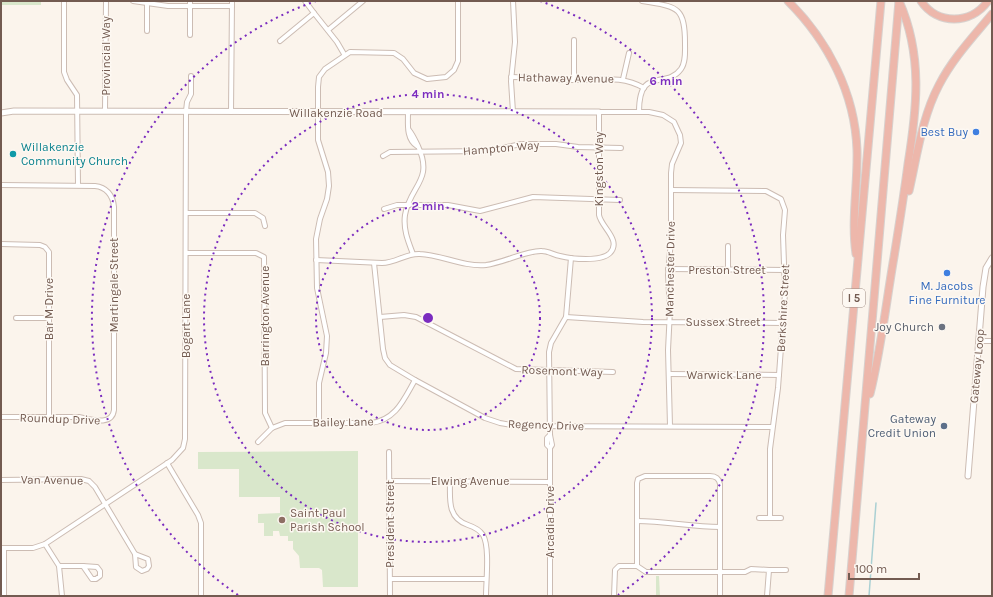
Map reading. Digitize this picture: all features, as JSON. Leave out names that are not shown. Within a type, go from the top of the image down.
[{"type":"highway","points":[[788,1],[820,38],[842,80],[854,127],[857,150],[854,244],[857,263]]},
{"type":"highway","name":"I 5","points":[[828,596],[881,1]]},
{"type":"highway","points":[[865,414],[874,380],[913,136],[917,94],[916,59],[911,33],[899,1]]},
{"type":"highway","name":"I 5","points":[[849,596],[899,1]]},
{"type":"highway","points":[[921,1],[933,13],[954,20],[973,15],[988,1]]},
{"type":"highway","points":[[900,218],[929,108],[938,86],[966,43],[992,14]]},
{"type":"street","points":[[64,1],[64,70],[67,80],[77,93],[78,185]]},
{"type":"street","name":"Provincial Way","points":[[105,111],[106,1]]},
{"type":"street","points":[[133,1],[168,6],[190,4],[232,4],[231,112]]},
{"type":"street","points":[[305,1],[328,30],[344,54]]},
{"type":"street","points":[[328,30],[363,1]]},
{"type":"street","points":[[319,423],[319,383],[326,356],[327,336],[317,292],[317,231],[328,199],[329,186],[328,172],[318,144],[318,84],[321,74],[344,54],[352,52],[391,52],[403,59],[412,71],[420,77],[435,79],[446,77],[454,70],[458,61],[458,1]]},
{"type":"street","points":[[513,1],[515,42],[511,76],[513,112]]},
{"type":"street","points":[[639,112],[640,97],[644,88],[654,80],[671,77],[681,70],[685,58],[685,28],[682,16],[676,9],[642,1]]},
{"type":"street","points":[[147,2],[147,31]]},
{"type":"street","points":[[190,4],[190,36]]},
{"type":"street","points":[[280,41],[314,13]]},
{"type":"street","points":[[574,40],[574,80]]},
{"type":"street","points":[[623,79],[629,53]]},
{"type":"street","name":"Bogart Lane","points":[[167,463],[182,451],[185,440],[187,253],[186,102],[191,94],[191,76]]},
{"type":"street","name":"Hathaway Avenue","points":[[511,76],[574,80],[609,78],[623,79],[644,88]]},
{"type":"street","name":"Willakenzie Road","points":[[1,113],[78,111],[639,112],[656,113],[670,118]]},
{"type":"street","points":[[408,112],[409,136],[421,152],[423,174],[407,205],[405,228],[413,254]]},
{"type":"street","name":"Kingston Way","points":[[599,112],[600,220],[613,240],[610,252]]},
{"type":"street","name":"Manchester Drive","points":[[670,118],[677,126],[681,138],[679,148],[672,164],[671,190],[671,240],[668,270],[670,426]]},
{"type":"street","name":"Hampton Way","points":[[383,156],[390,152],[488,151],[521,144],[559,144],[576,147],[621,148]]},
{"type":"street","name":"Martingale Street","points":[[1,185],[78,185],[102,188],[108,192],[113,201],[114,412]]},
{"type":"street","name":"Berkshire Street","points":[[671,190],[763,191],[776,195],[785,207],[783,235],[786,270],[779,375],[769,458],[770,518]]},
{"type":"street","points":[[384,209],[394,206],[407,205],[451,205],[477,211],[533,197],[620,200]]},
{"type":"street","points":[[186,213],[252,213],[261,216],[265,226]]},
{"type":"street","name":"Bar M Drive","points":[[1,244],[40,245],[47,248],[49,254],[49,417]]},
{"type":"street","points":[[728,246],[728,270]]},
{"type":"street","points":[[316,260],[334,259],[374,264],[389,263],[413,254],[426,254],[478,265],[494,263],[539,251],[571,258],[600,257],[610,252],[615,255]]},
{"type":"street","name":"Barrington Avenue","points":[[187,253],[262,254],[265,261],[265,413],[267,421],[272,428]]},
{"type":"street","name":"Arcadia Drive","points":[[550,596],[550,448],[552,445],[550,435],[550,347],[566,317],[571,258]]},
{"type":"street","name":"Gateway Loop","points":[[968,476],[985,274],[986,268],[992,258]]},
{"type":"street","name":"Regency Drive","points":[[374,264],[386,360],[393,367],[415,380],[494,421],[514,425],[550,426],[772,427]]},
{"type":"street","name":"Preston Street","points":[[668,270],[786,270]]},
{"type":"street","name":"Rosemont Way","points":[[380,317],[404,315],[416,317],[512,368],[549,371],[613,372]]},
{"type":"street","name":"Sussex Street","points":[[566,317],[632,321],[783,323]]},
{"type":"street","points":[[16,318],[49,318]]},
{"type":"street","points":[[980,341],[992,341]]},
{"type":"street","name":"Warwick Lane","points":[[669,374],[779,375]]},
{"type":"street","name":"Bailey Lane","points":[[272,428],[285,423],[371,423],[385,419],[399,407],[415,380]]},
{"type":"street","name":"Roundup Drive","points":[[1,417],[79,417],[91,420],[107,420],[112,417],[114,412]]},
{"type":"street","points":[[258,442],[272,428]]},
{"type":"street","name":"President Street","points":[[389,452],[390,596]]},
{"type":"street","points":[[4,596],[2,548],[33,548],[45,544],[167,463],[198,515],[201,523],[202,596]]},
{"type":"street","points":[[637,566],[637,483],[640,477],[710,476],[718,479],[720,484],[720,596]]},
{"type":"street","name":"Van Avenue","points":[[1,480],[86,480],[95,486],[134,554],[136,567],[142,571],[147,570],[150,563],[148,559],[134,554]]},
{"type":"street","name":"Elwing Avenue","points":[[390,481],[550,482]]},
{"type":"street","points":[[450,481],[450,507],[453,516],[461,523],[478,529],[485,539],[486,596]]},
{"type":"street","points":[[759,518],[781,518]]},
{"type":"street","points":[[637,521],[669,522],[694,527],[720,527]]},
{"type":"street","points":[[45,544],[60,566],[62,596]]},
{"type":"street","points":[[60,566],[83,566]]},
{"type":"street","points":[[614,596],[615,570],[619,566],[637,566],[646,572],[786,570]]},
{"type":"street","points":[[767,596],[769,570]]},
{"type":"street","points":[[390,579],[486,579]]},
{"type":"green space","points":[[1,1],[41,1],[41,5],[1,5]]},
{"type":"green space","name":"Saint Paul Parish School","points":[[358,451],[358,587],[323,587],[322,570],[319,568],[300,568],[299,556],[293,549],[293,541],[288,541],[288,536],[280,536],[279,531],[273,531],[273,536],[264,536],[264,523],[258,523],[258,514],[280,513],[280,497],[239,497],[239,469],[198,469],[198,452]]},
{"type":"green space","points":[[656,576],[659,576],[660,596],[656,596]]},
{"type":"waterway","points":[[869,596],[876,503]]},
{"type":"place","name":"Best Buy","points":[[976,132]]},
{"type":"place","name":"Willakenzie Community Church","points":[[13,154]]},
{"type":"place","name":"M. Jacobs Fine Furniture","points":[[947,273]]},
{"type":"place","name":"Joy Church","points":[[942,327]]},
{"type":"place","name":"Gateway Credit Union","points":[[944,426]]},
{"type":"place","name":"Saint Paul Parish School","points":[[282,520]]}]
